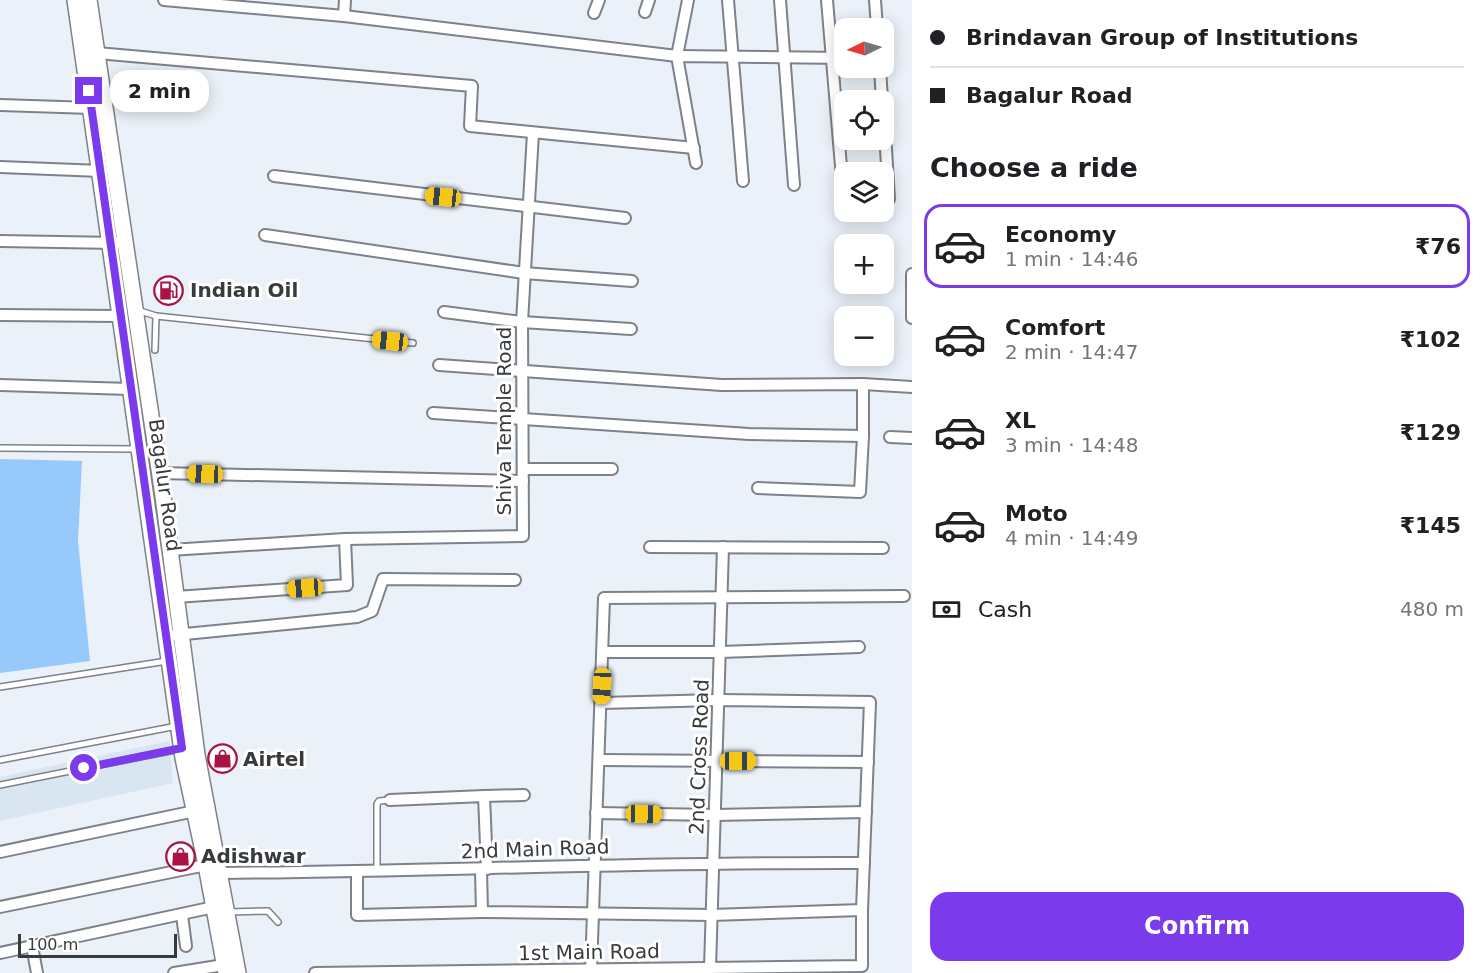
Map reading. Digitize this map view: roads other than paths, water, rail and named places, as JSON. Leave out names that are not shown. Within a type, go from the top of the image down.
[{"type":"main road","name":"Bagalur Road","points":[[75,0],[101,171],[135,309],[159,472],[176,597],[174,635],[169,660],[179,726],[189,747],[221,910],[238,973]]},
{"type":"main road","name":"Bagalur Road","points":[[89,0],[118,243],[120,316],[130,389],[174,635],[195,811],[206,865],[215,878]]},
{"type":"main road","name":"Bagalur Road","points":[[221,910],[225,969]]},
{"type":"street","points":[[164,0],[344,16],[677,56],[832,58]]},
{"type":"street","points":[[344,16],[345,0]]},
{"type":"street","points":[[594,13],[599,0]]},
{"type":"street","points":[[645,12],[649,0]]},
{"type":"street","points":[[688,0],[677,56],[696,163]]},
{"type":"street","points":[[728,0],[743,180]]},
{"type":"street","points":[[780,0],[794,185]]},
{"type":"street","points":[[827,0],[841,162]]},
{"type":"street","points":[[875,0],[876,18]]},
{"type":"street","points":[[97,53],[472,86],[470,126],[694,148]]},
{"type":"street","points":[[0,105],[92,108]]},
{"type":"street","name":"Shiva Temple Road","points":[[170,550],[345,539],[523,536],[522,322],[534,133]]},
{"type":"street","points":[[0,167],[101,171]]},
{"type":"street","points":[[274,176],[625,218]]},
{"type":"street","points":[[265,236],[524,273],[632,280]]},
{"type":"street","points":[[0,241],[118,243]]},
{"type":"street","points":[[912,274],[912,318]]},
{"type":"street","points":[[444,312],[522,322],[631,330]]},
{"type":"street","points":[[0,315],[120,316]]},
{"type":"street","points":[[438,365],[722,385],[862,384],[912,387]]},
{"type":"street","points":[[758,488],[860,492],[862,384]]},
{"type":"street","points":[[0,385],[130,389]]},
{"type":"street","points":[[434,413],[749,434],[862,435]]},
{"type":"street","points":[[890,437],[912,438]]},
{"type":"street","points":[[523,469],[612,470]]},
{"type":"street","points":[[159,472],[523,482]]},
{"type":"street","points":[[176,597],[348,585],[345,539]]},
{"type":"street","points":[[650,547],[883,548]]},
{"type":"street","name":"2nd Cross Road","points":[[710,968],[723,547]]},
{"type":"street","points":[[174,635],[357,616],[372,610],[383,579],[515,580]]},
{"type":"street","points":[[591,970],[604,598],[904,597]]},
{"type":"street","points":[[603,652],[720,652],[859,647]]},
{"type":"street","points":[[357,872],[357,915],[482,912],[712,915],[862,910],[870,702],[718,700],[601,703]]},
{"type":"street","points":[[598,760],[868,762]]},
{"type":"street","points":[[390,800],[524,795]]},
{"type":"street","points":[[482,912],[484,796]]},
{"type":"street","points":[[0,852],[195,811]]},
{"type":"street","points":[[596,813],[715,815],[866,812]]},
{"type":"street","name":"2nd Main Road","points":[[215,878],[595,864],[864,863]]},
{"type":"street","points":[[0,907],[206,865]]},
{"type":"street","points":[[0,953],[182,915],[221,910]]},
{"type":"street","name":"1st Main Road","points":[[315,973],[862,966],[862,910]]},
{"type":"street","points":[[182,915],[186,946]]},
{"type":"street","points":[[32,946],[37,973]]},
{"type":"street","points":[[174,973],[225,969]]},
{"type":"lane","points":[[135,309],[156,316],[413,343]]},
{"type":"lane","points":[[155,350],[156,316]]},
{"type":"lane","points":[[0,448],[139,449],[155,447]]},
{"type":"lane","points":[[0,687],[169,660]]},
{"type":"lane","points":[[0,760],[179,726]]},
{"type":"lane","points":[[0,785],[189,747]]},
{"type":"lane","points":[[377,872],[377,804],[378,801],[390,800]]},
{"type":"lane","points":[[221,910],[268,911],[278,922]]},
{"type":"place","name":"Indian Oil","points":[[169,290]]},
{"type":"place","name":"Airtel","points":[[222,759]]},
{"type":"place","name":"Adishwar","points":[[180,856]]}]
